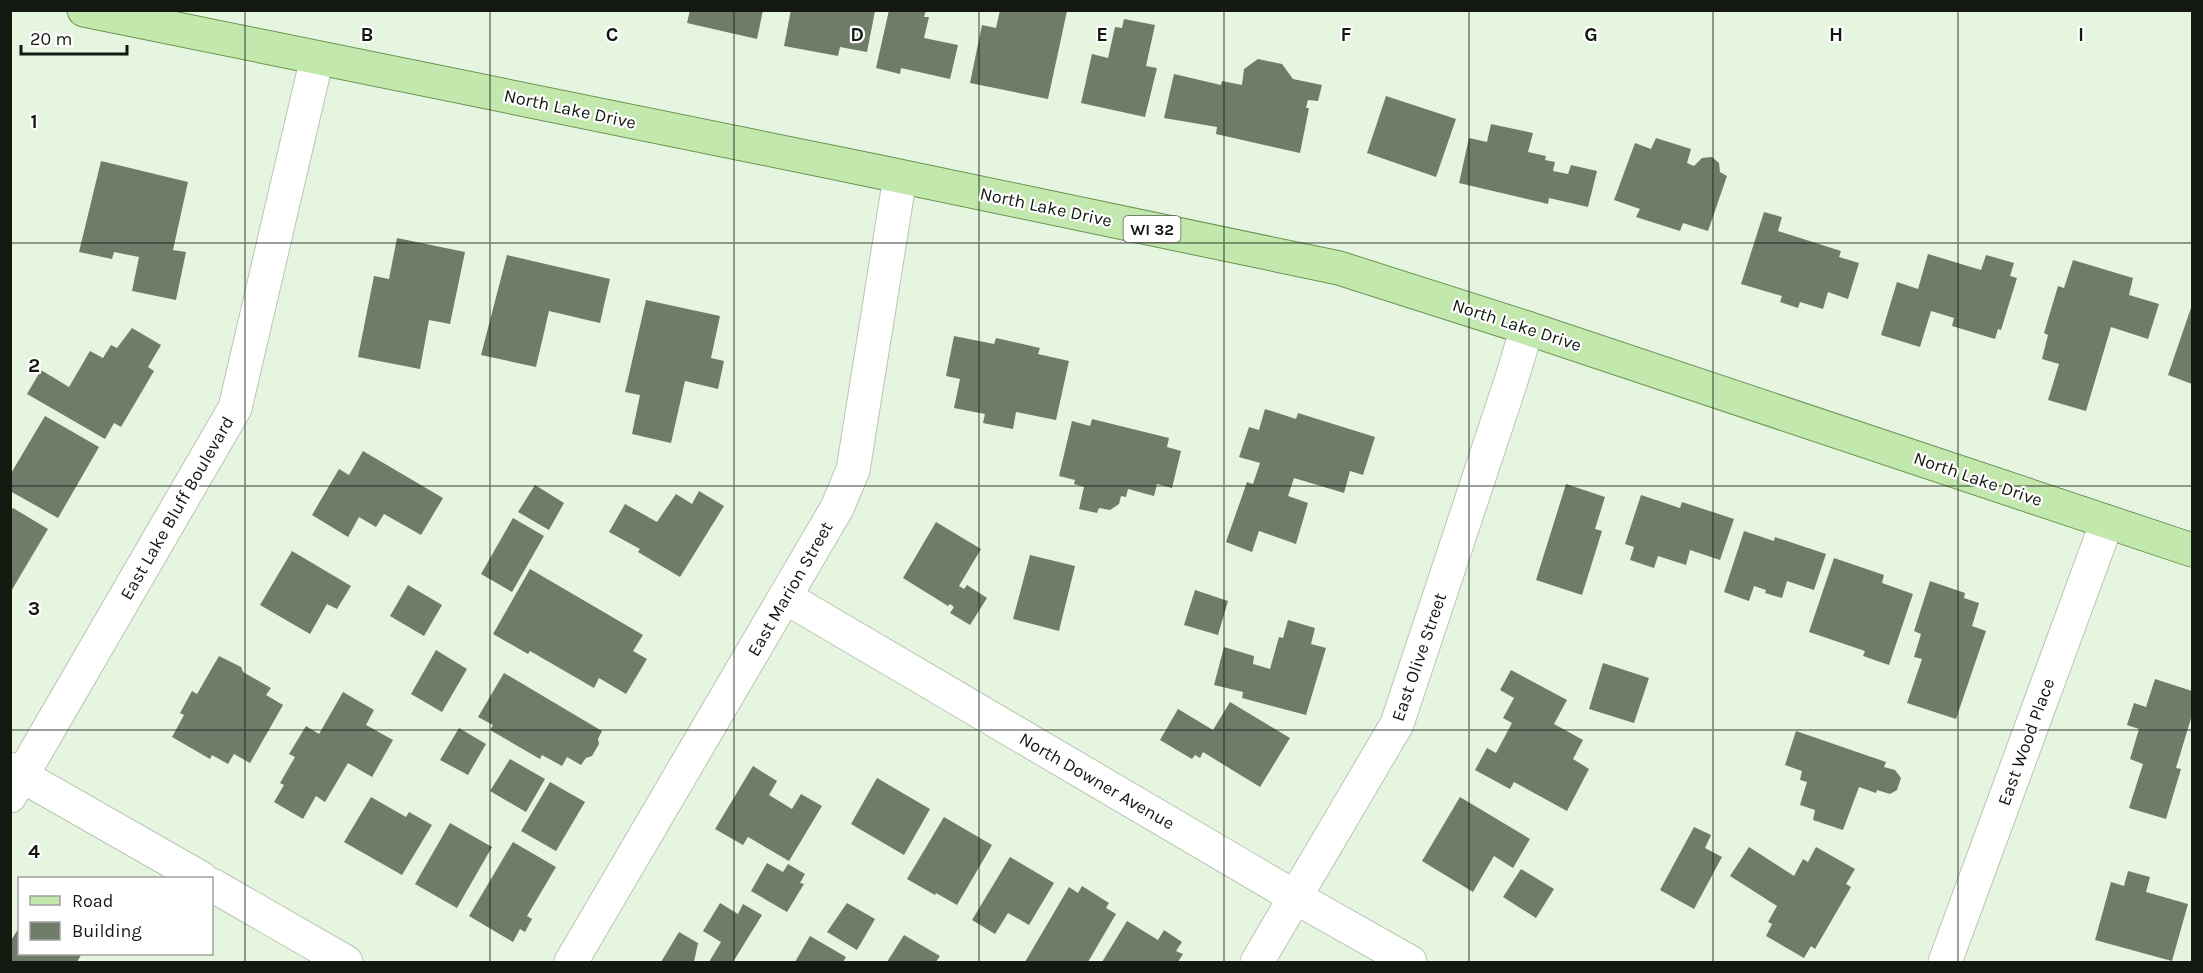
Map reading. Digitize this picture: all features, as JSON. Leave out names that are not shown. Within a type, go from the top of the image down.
[{"type":"main road","name":"North Lake Drive","points":[[84,10],[1339,268],[1527,327],[2193,550]]},
{"type":"street","name":"East Lake Bluff Boulevard","points":[[14,780],[235,408],[317,58]]},
{"type":"street","name":"East Marion Street","points":[[571,963],[837,508],[853,470],[900,177]]},
{"type":"street","name":"East Olive Street","points":[[1257,963],[1397,724],[1508,392],[1527,327]]},
{"type":"street","name":"East Wood Place","points":[[1945,963],[2107,522]]},
{"type":"street","name":"North Downer Avenue","points":[[785,597],[1410,963]]},
{"type":"street","points":[[14,780],[197,877]]},
{"type":"street","points":[[213,886],[346,963]]},
{"type":"building","points":[[690,10],[763,10],[757,39],[687,23]]},
{"type":"building","points":[[791,10],[875,11],[867,52],[840,47],[838,56],[784,46]]},
{"type":"building","points":[[889,10],[926,10],[924,17],[929,17],[924,38],[958,45],[950,79],[901,68],[900,74],[876,68]]},
{"type":"building","points":[[1000,10],[1067,11],[1048,99],[970,83],[982,25],[996,28]]},
{"type":"building","points":[[1124,19],[1155,25],[1146,66],[1157,68],[1145,117],[1081,103],[1092,54],[1108,58],[1115,27],[1122,28]]},
{"type":"building","points":[[1258,59],[1282,64],[1293,79],[1322,85],[1318,101],[1308,100],[1306,108],[1309,108],[1300,153],[1216,134],[1217,127],[1164,118],[1174,74],[1221,85],[1222,81],[1242,85],[1244,69]]},
{"type":"building","points":[[1386,96],[1456,119],[1436,177],[1367,153]]},
{"type":"building","points":[[1491,124],[1533,133],[1528,152],[1546,156],[1545,160],[1555,162],[1553,171],[1568,174],[1571,165],[1597,171],[1588,207],[1549,198],[1548,204],[1459,183],[1469,138],[1487,142]]},
{"type":"building","points":[[1656,138],[1691,149],[1687,163],[1694,166],[1702,158],[1712,157],[1719,163],[1720,172],[1727,176],[1708,231],[1683,223],[1680,231],[1636,217],[1640,209],[1614,200],[1635,143],[1651,149]]},
{"type":"building","points":[[101,161],[188,182],[173,250],[186,252],[176,300],[132,291],[139,257],[114,252],[112,259],[79,252]]},
{"type":"building","points":[[1764,212],[1782,217],[1778,231],[1841,251],[1839,257],[1859,263],[1848,299],[1828,292],[1823,309],[1800,302],[1798,308],[1780,302],[1782,296],[1741,284]]},
{"type":"building","points":[[397,238],[465,252],[450,324],[429,320],[420,369],[358,357],[374,276],[389,279]]},
{"type":"building","points":[[1928,254],[1981,270],[1986,255],[2014,263],[2010,276],[2017,278],[2001,330],[1998,329],[1995,339],[1952,326],[1954,318],[1931,311],[1920,347],[1881,335],[1897,282],[1918,289]]},
{"type":"building","points":[[507,255],[610,279],[600,323],[549,311],[536,367],[481,355]]},
{"type":"building","points":[[2073,260],[2133,278],[2129,295],[2159,304],[2148,339],[2111,327],[2086,411],[2048,400],[2059,364],[2042,359],[2048,335],[2044,333],[2058,286],[2064,288]]},
{"type":"building","points":[[646,300],[720,316],[711,358],[724,361],[718,389],[685,381],[671,443],[632,434],[640,395],[625,392]]},
{"type":"building","points":[[2192,305],[2192,384],[2168,375]]},
{"type":"building","points":[[132,328],[161,345],[148,367],[154,371],[121,427],[114,423],[105,439],[27,394],[41,370],[69,387],[90,351],[103,358],[111,345],[117,348]]},
{"type":"building","points":[[954,336],[994,344],[996,338],[1040,348],[1038,354],[1069,361],[1056,420],[1016,412],[1013,429],[983,423],[985,414],[954,408],[960,379],[946,376]]},
{"type":"building","points":[[1265,409],[1296,419],[1298,413],[1375,437],[1363,475],[1350,471],[1344,493],[1294,478],[1288,496],[1308,503],[1296,544],[1259,531],[1252,552],[1226,542],[1247,482],[1253,484],[1260,463],[1239,457],[1249,427],[1259,430]]},
{"type":"building","points":[[45,416],[99,447],[58,518],[10,491],[10,475]]},
{"type":"building","points":[[1092,419],[1169,438],[1167,447],[1181,451],[1172,488],[1157,484],[1154,496],[1128,489],[1126,497],[1121,496],[1119,504],[1110,510],[1099,508],[1097,513],[1079,509],[1084,487],[1074,484],[1075,480],[1059,476],[1072,421],[1090,426]]},
{"type":"building","points":[[363,451],[443,498],[421,535],[384,514],[376,527],[359,517],[348,537],[312,515],[339,469],[349,475]]},
{"type":"building","points":[[1566,484],[1605,497],[1595,529],[1602,531],[1582,595],[1536,580]]},
{"type":"building","points":[[535,485],[564,503],[549,530],[518,512]]},
{"type":"building","points":[[699,491],[724,506],[680,577],[638,552],[640,549],[609,532],[625,504],[657,522],[676,494],[692,504]]},
{"type":"building","points":[[1641,495],[1680,508],[1682,502],[1734,519],[1720,560],[1690,550],[1686,565],[1658,556],[1654,568],[1630,560],[1634,547],[1625,544]]},
{"type":"building","points":[[13,508],[48,529],[10,593],[10,513]]},
{"type":"building","points":[[513,518],[544,536],[512,592],[481,574]]},
{"type":"building","points":[[936,522],[981,549],[959,586],[964,589],[967,585],[987,598],[970,625],[950,613],[954,607],[950,604],[948,606],[903,578]]},
{"type":"building","points":[[1744,531],[1774,541],[1775,537],[1826,554],[1814,590],[1787,581],[1782,598],[1765,593],[1766,590],[1754,586],[1749,601],[1724,592]]},
{"type":"building","points":[[292,551],[351,586],[337,609],[327,604],[310,634],[260,605]]},
{"type":"building","points":[[1030,555],[1075,566],[1059,631],[1013,619]]},
{"type":"building","points":[[1834,558],[1884,575],[1882,583],[1913,594],[1889,665],[1863,656],[1865,651],[1809,632]]},
{"type":"building","points":[[530,569],[643,635],[633,651],[647,659],[626,694],[599,678],[594,688],[530,651],[528,654],[493,634]]},
{"type":"building","points":[[1930,581],[1965,593],[1964,598],[1979,603],[1972,626],[1986,631],[1956,719],[1907,703],[1922,659],[1914,657],[1921,634],[1914,631]]},
{"type":"building","points":[[408,585],[442,605],[424,636],[390,616]]},
{"type":"building","points":[[1195,590],[1228,601],[1218,635],[1184,625]]},
{"type":"building","points":[[1288,620],[1315,628],[1311,644],[1326,648],[1306,715],[1242,698],[1243,692],[1214,685],[1224,647],[1254,656],[1253,664],[1270,669],[1279,637],[1283,638]]},
{"type":"building","points":[[436,650],[467,669],[442,712],[411,694]]},
{"type":"building","points":[[219,656],[241,667],[243,672],[271,688],[266,695],[283,705],[250,763],[234,754],[228,764],[212,755],[210,759],[172,737],[184,715],[180,713],[192,691],[197,694]]},
{"type":"building","points":[[1603,663],[1649,678],[1634,723],[1589,709]]},
{"type":"building","points":[[1511,670],[1567,700],[1554,724],[1583,740],[1573,759],[1589,769],[1567,811],[1514,782],[1510,789],[1475,770],[1487,748],[1496,753],[1512,723],[1503,718],[1514,698],[1500,690]]},
{"type":"building","points":[[504,673],[602,731],[598,739],[599,744],[592,756],[586,758],[581,765],[567,757],[562,766],[542,755],[540,759],[490,730],[493,725],[478,717]]},
{"type":"building","points":[[2155,679],[2192,691],[2192,715],[2176,768],[2181,769],[2166,819],[2129,808],[2143,764],[2130,759],[2139,729],[2127,725],[2134,703],[2146,707]]},
{"type":"building","points":[[343,692],[374,710],[366,725],[393,740],[372,777],[348,763],[325,802],[316,796],[303,819],[274,802],[284,785],[280,783],[295,757],[289,754],[306,726],[319,734]]},
{"type":"building","points":[[1230,702],[1290,738],[1260,787],[1203,752],[1200,758],[1195,755],[1192,759],[1160,740],[1178,709],[1213,730]]},
{"type":"building","points":[[459,728],[486,744],[468,775],[440,760]]},
{"type":"building","points":[[1796,731],[1886,762],[1884,767],[1895,770],[1901,778],[1897,790],[1890,794],[1877,790],[1876,793],[1859,787],[1843,830],[1813,820],[1815,810],[1800,805],[1807,782],[1800,780],[1802,771],[1785,765]]},
{"type":"building","points":[[510,759],[545,779],[526,812],[490,791]]},
{"type":"building","points":[[753,766],[777,781],[769,795],[792,809],[801,794],[822,806],[789,861],[748,837],[743,845],[715,829]]},
{"type":"building","points":[[877,778],[930,809],[904,855],[851,824]]},
{"type":"building","points":[[550,782],[585,802],[556,851],[521,831]]},
{"type":"building","points":[[371,797],[406,817],[409,812],[432,825],[402,875],[344,842]]},
{"type":"building","points":[[1460,797],[1530,839],[1513,868],[1494,856],[1473,892],[1422,861]]},
{"type":"building","points":[[944,817],[992,845],[957,905],[907,879]]},
{"type":"building","points":[[450,823],[492,847],[457,908],[415,884]]},
{"type":"building","points":[[1694,827],[1711,835],[1705,848],[1722,857],[1694,909],[1660,890]]},
{"type":"building","points":[[513,842],[556,867],[527,916],[532,919],[525,932],[520,929],[513,942],[469,916]]},
{"type":"building","points":[[1749,847],[1794,876],[1803,859],[1808,862],[1816,847],[1855,869],[1846,884],[1851,887],[1815,949],[1811,946],[1804,958],[1766,936],[1772,924],[1768,922],[1777,906],[1730,876]]},
{"type":"building","points":[[1010,857],[1054,883],[1029,925],[1008,913],[995,934],[972,920]]},
{"type":"building","points":[[767,863],[783,872],[788,864],[805,874],[800,883],[804,884],[787,912],[751,891]]},
{"type":"building","points":[[1521,869],[1554,889],[1536,918],[1503,897]]},
{"type":"building","points":[[2128,871],[2150,877],[2146,892],[2188,904],[2172,961],[2095,940],[2111,882],[2124,886]]},
{"type":"building","points":[[1082,886],[1109,903],[1106,908],[1116,914],[1088,962],[1025,962],[1069,887],[1078,893]]},
{"type":"building","points":[[720,903],[738,914],[743,904],[762,915],[733,962],[709,962],[721,942],[703,931]]},
{"type":"building","points":[[847,903],[875,919],[857,950],[827,932]]},
{"type":"building","points":[[1127,921],[1158,940],[1164,930],[1182,942],[1176,951],[1183,954],[1178,962],[1102,962]]},
{"type":"building","points":[[18,929],[18,955],[81,955],[77,962],[10,962],[10,942]]},
{"type":"building","points":[[679,932],[698,943],[694,962],[661,962]]},
{"type":"building","points":[[904,935],[940,956],[936,962],[887,962]]},
{"type":"building","points":[[810,936],[846,957],[843,962],[795,962]]}]
